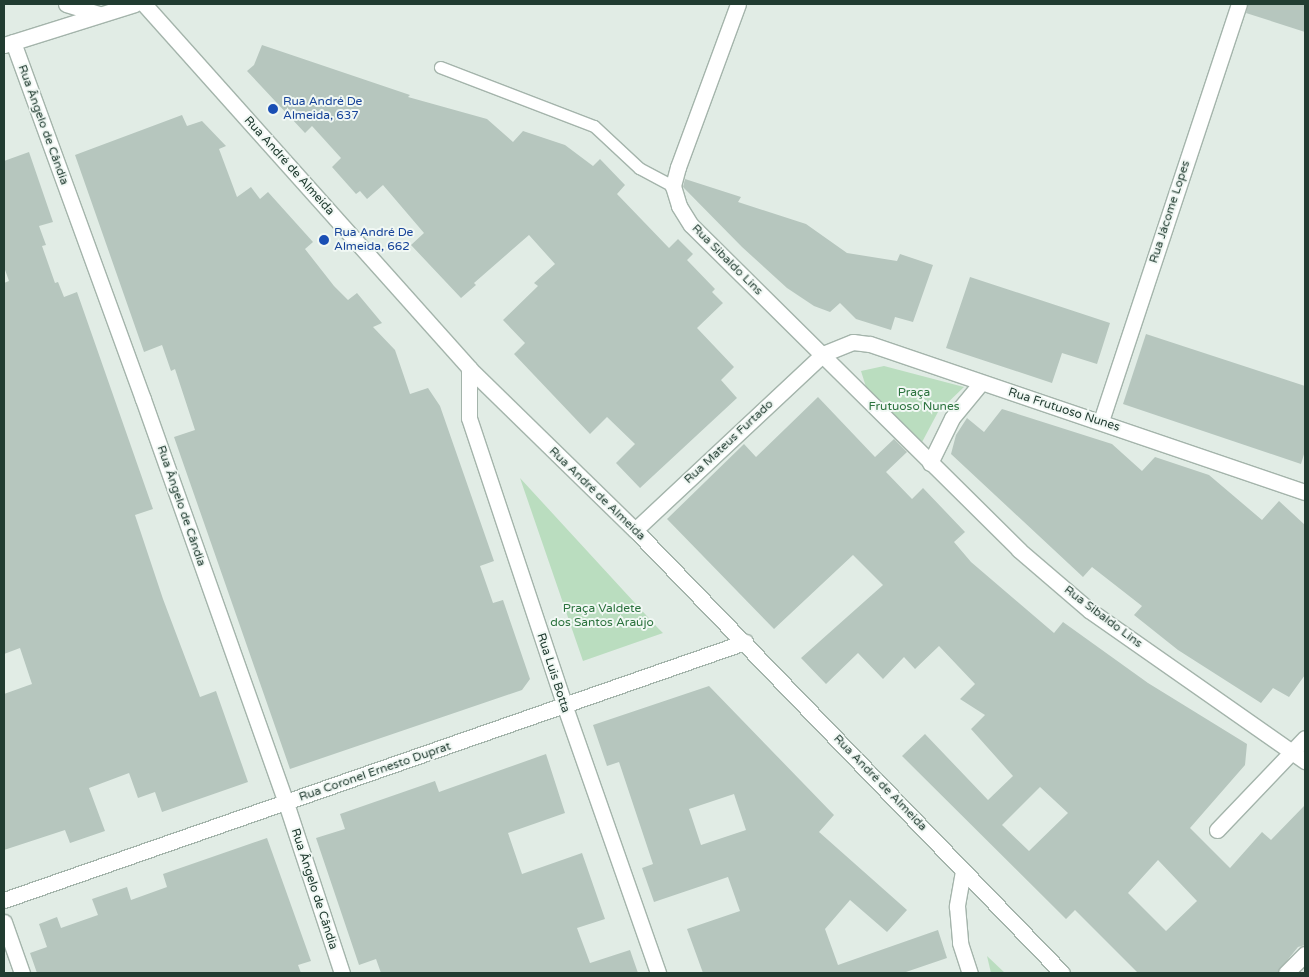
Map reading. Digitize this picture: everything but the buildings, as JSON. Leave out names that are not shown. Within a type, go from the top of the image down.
[{"type":"street","points":[[66,4],[99,14]]},
{"type":"street","points":[[8,43],[135,4]]},
{"type":"street","name":"Rua André de Almeida","points":[[144,4],[469,368],[635,530],[745,642],[1062,973]]},
{"type":"street","points":[[673,186],[738,4]]},
{"type":"street","name":"Rua Jácome Lopes","points":[[1100,421],[1239,4]]},
{"type":"street","name":"Rua Ângelo de Cândia","points":[[8,43],[286,803],[342,973]]},
{"type":"street","name":"Rua Sibaldo Lins","points":[[673,186],[679,206],[691,225],[1019,550],[1090,610],[1294,750],[1305,761]]},
{"type":"street","name":"Rua Frutuoso Nunes","points":[[823,354],[854,342],[870,344],[1305,492]]},
{"type":"street","name":"Rua Mateus Furtado","points":[[635,530],[823,354]]},
{"type":"street","name":"Rua Luis Botta","points":[[469,368],[469,418],[564,707],[658,973]]},
{"type":"street","points":[[930,463],[952,418],[981,383]]},
{"type":"street","name":"Rua Coronel Ernesto Duprat","points":[[4,900],[564,707],[745,642]]},
{"type":"street","points":[[1217,830],[1305,738]]},
{"type":"street","points":[[964,871],[957,906],[960,943],[970,973]]},
{"type":"street","points":[[4,922],[22,973]]},
{"type":"street","points":[[1286,973],[1305,954]]},
{"type":"lane","points":[[440,66],[594,126],[639,168],[673,186]]},
{"type":"green space","name":"Praça Frutuoso Nunes","points":[[884,366],[964,387],[938,412],[921,444],[866,387],[861,371]]},
{"type":"green space","name":"Praça Valdete dos Santos Araújo","points":[[520,478],[657,627],[663,633],[583,661]]},
{"type":"green space","points":[[987,956],[1005,973],[991,973]]},
{"type":"place","name":"Rua André De Almeida, 637","points":[[273,109]]},
{"type":"place","name":"Rua André De Almeida, 662","points":[[324,240]]}]
